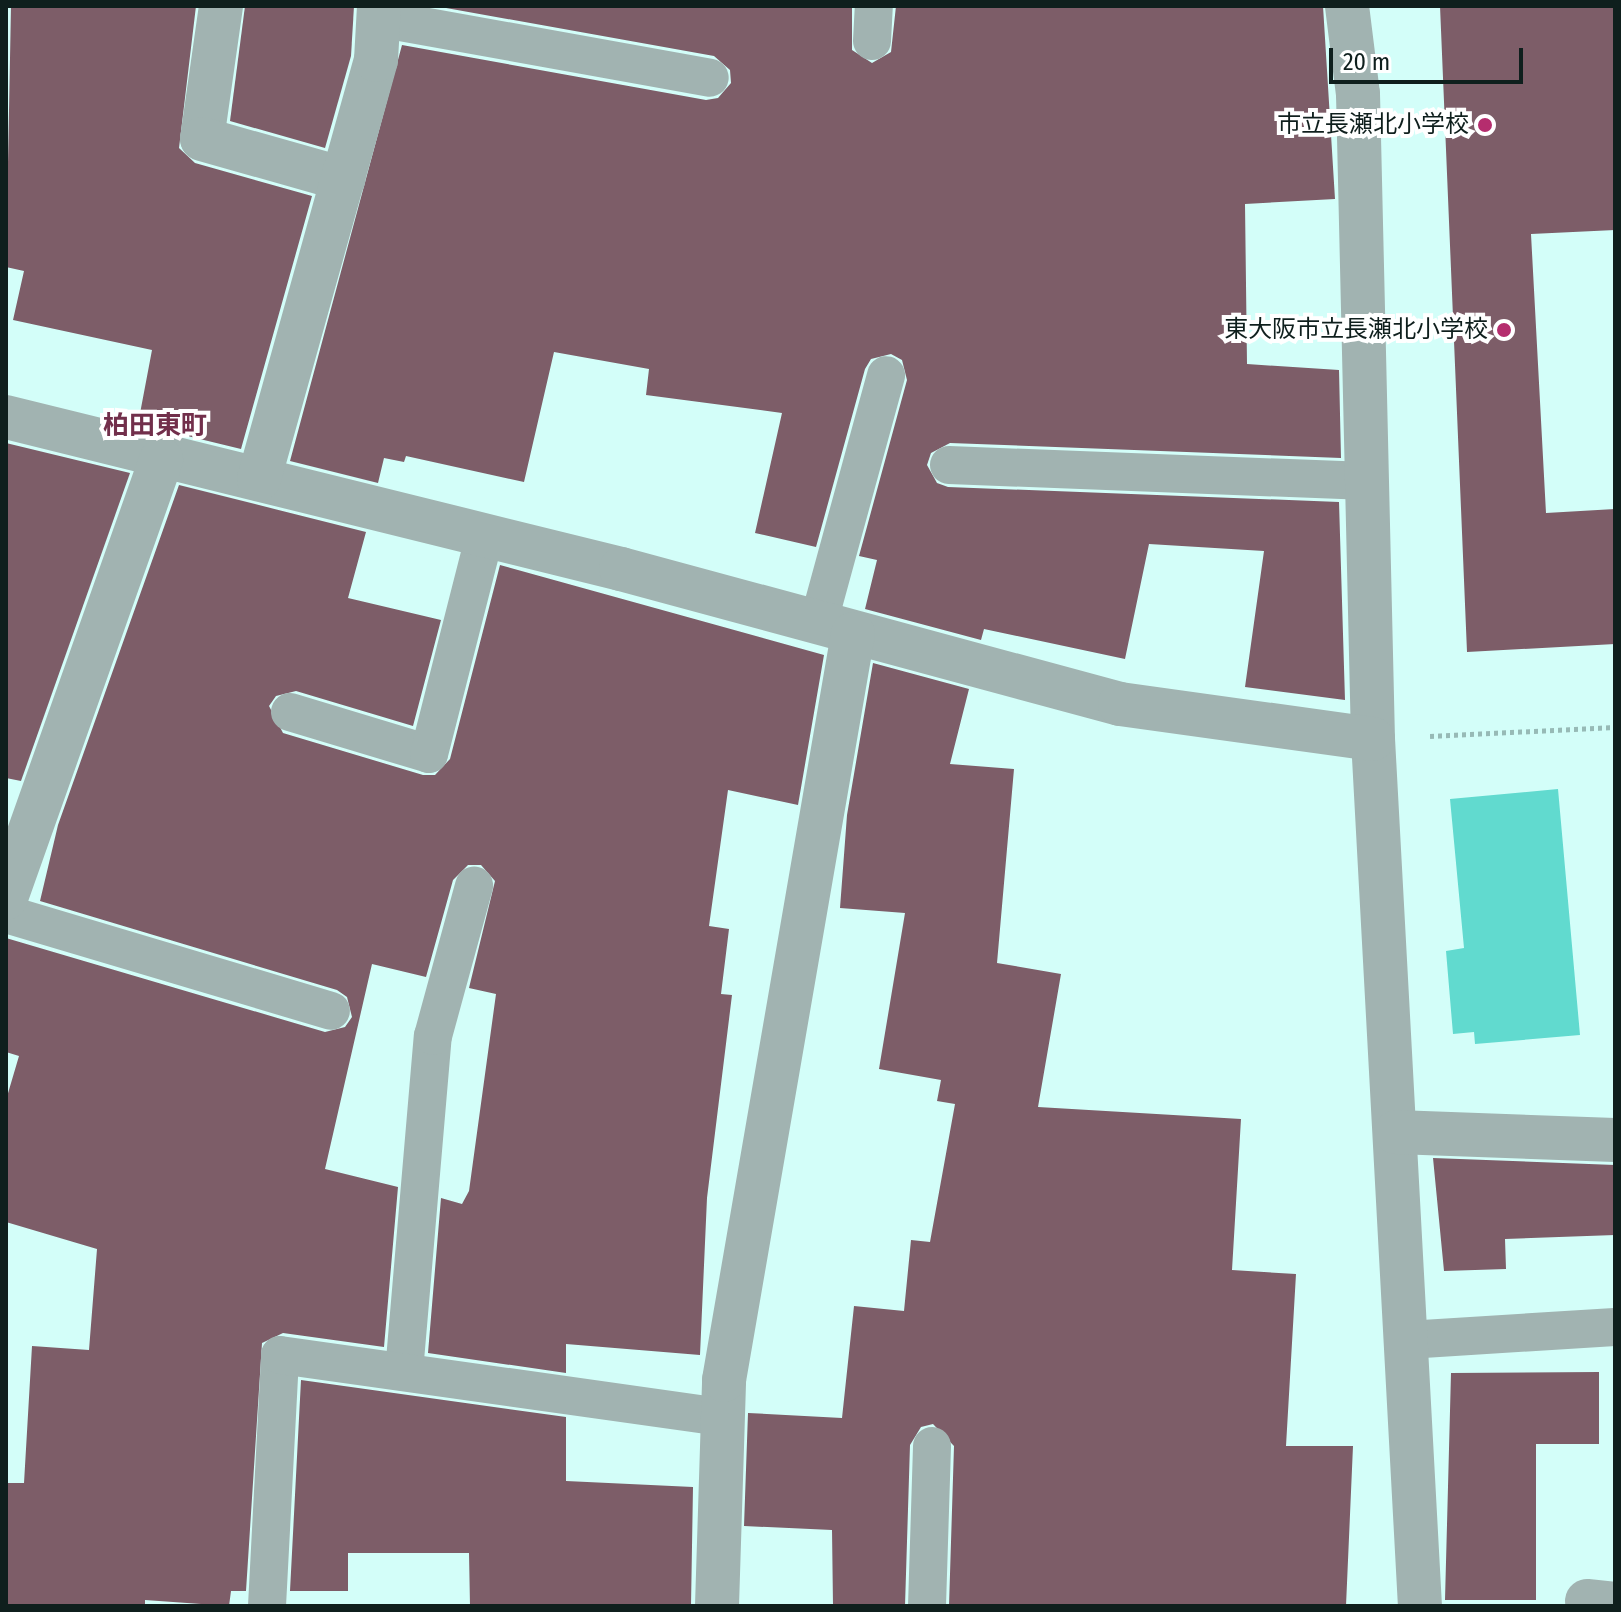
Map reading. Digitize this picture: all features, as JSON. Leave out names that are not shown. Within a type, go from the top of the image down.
[{"type":"street","points":[[221,6],[202,139],[343,179]]},
{"type":"street","points":[[1347,6],[1358,94],[1373,739],[1420,1606]]},
{"type":"street","points":[[259,479],[376,60],[379,12]]},
{"type":"street","points":[[6,417],[161,460],[259,479],[485,535],[1120,704],[1373,739]]},
{"type":"street","points":[[6,898],[161,460]]},
{"type":"street","points":[[717,1606],[723,1417],[836,629]]},
{"type":"street","points":[[1396,1132],[1615,1140]]},
{"type":"lane","points":[[379,12],[710,78]]},
{"type":"lane","points":[[836,629],[886,375]]},
{"type":"lane","points":[[949,465],[1368,481]]},
{"type":"lane","points":[[290,712],[429,754],[485,535]]},
{"type":"lane","points":[[404,1372],[433,1036],[474,886]]},
{"type":"lane","points":[[6,914],[331,1011]]},
{"type":"lane","points":[[1407,1340],[1615,1327]]},
{"type":"lane","points":[[267,1606],[280,1355],[723,1417]]},
{"type":"lane","points":[[927,1606],[932,1446]]},
{"type":"path","points":[[1373,739],[1615,727]]},
{"type":"water","points":[[1558,789],[1580,1035],[1475,1044],[1474,1032],[1453,1034],[1446,951],[1464,948],[1450,799]]},
{"type":"building","points":[[11,6],[196,6],[179,148],[195,163],[312,196],[241,449],[138,424],[152,350],[13,320],[24,271],[6,267]]},
{"type":"building","points":[[245,6],[354,6],[351,56],[325,148],[230,121]]},
{"type":"building","points":[[435,6],[852,6],[852,50],[872,63],[891,52],[896,6],[1323,6],[1335,199],[1245,204],[1247,364],[1339,370],[1341,458],[950,443],[931,453],[927,465],[937,483],[948,487],[1339,502],[1345,700],[1245,687],[1264,551],[1149,544],[1125,659],[984,629],[981,640],[865,609],[877,560],[859,556],[907,380],[902,360],[891,354],[871,359],[865,369],[816,547],[755,533],[782,413],[646,395],[649,369],[554,352],[524,482],[406,456],[404,462],[384,458],[378,483],[290,461],[402,45],[706,100],[718,98],[731,83],[730,70],[714,56]]},
{"type":"building","points":[[1440,6],[1615,6],[1615,230],[1531,234],[1546,513],[1615,509],[1615,644],[1467,652]]},
{"type":"building","points":[[6,443],[130,473],[21,781],[6,778]]},
{"type":"building","points":[[179,485],[366,532],[348,598],[441,620],[413,726],[296,691],[276,696],[269,706],[283,733],[423,775],[435,775],[450,759],[500,565],[824,655],[798,805],[728,790],[709,926],[729,929],[721,994],[732,995],[707,1198],[700,1355],[566,1344],[566,1373],[428,1353],[441,1198],[462,1204],[469,1191],[496,994],[469,988],[495,881],[481,865],[468,865],[453,880],[426,977],[372,964],[325,1169],[398,1187],[384,1347],[283,1333],[262,1343],[246,1591],[231,1591],[229,1606],[145,1600],[145,1606],[6,1606],[6,1483],[24,1483],[32,1346],[89,1350],[97,1249],[6,1222],[6,1100],[19,1056],[6,1052],[6,938],[325,1032],[345,1027],[352,1017],[347,997],[337,990],[40,901],[58,825]]},
{"type":"building","points":[[873,663],[969,689],[950,764],[1014,769],[997,963],[1061,974],[1038,1107],[1241,1119],[1232,1270],[1296,1274],[1286,1446],[1353,1446],[1346,1606],[949,1606],[954,1446],[933,1424],[921,1427],[910,1445],[905,1606],[833,1606],[832,1530],[744,1526],[748,1413],[842,1418],[854,1306],[904,1311],[911,1240],[930,1242],[955,1104],[937,1101],[941,1080],[879,1069],[905,913],[840,908],[847,815]]},
{"type":"building","points":[[1433,1158],[1615,1165],[1615,1235],[1505,1239],[1506,1269],[1444,1271]]},
{"type":"building","points":[[1599,1372],[1599,1444],[1536,1444],[1536,1600],[1445,1600],[1451,1373]]},
{"type":"building","points":[[301,1380],[566,1417],[566,1481],[693,1487],[691,1606],[470,1606],[469,1553],[348,1553],[348,1591],[290,1591]]},
{"type":"place","name":"市立長瀬北小学校","points":[[1485,125]]},
{"type":"place","name":"東大阪市立長瀬北小学校","points":[[1504,330]]},
{"type":"district","name":"柏田東町","points":[[155,426]]}]
